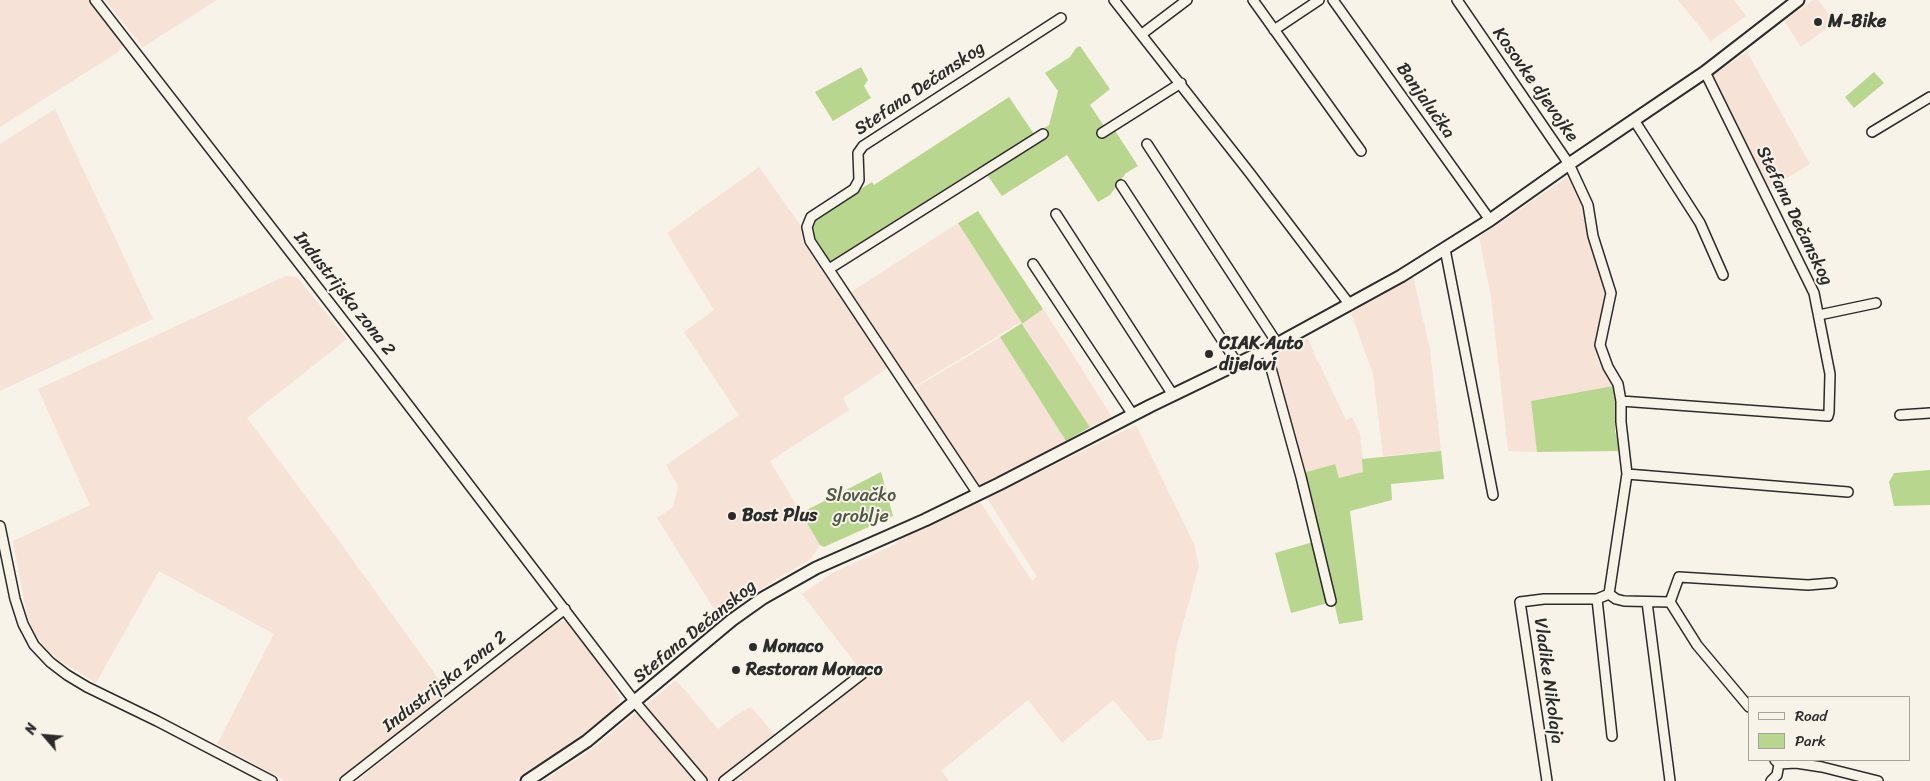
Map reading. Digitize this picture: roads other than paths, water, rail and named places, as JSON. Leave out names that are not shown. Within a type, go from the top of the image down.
[{"type":"main road","name":"Stefana Dečanskog","points":[[528,781],[587,741],[732,620],[763,598],[816,568],[925,520],[978,494],[1266,350],[1350,305],[1490,220],[1705,72],[1798,0]]},
{"type":"street","name":"Industrijska zona 2","points":[[95,0],[635,702],[702,781]]},
{"type":"street","points":[[1114,0],[1181,83],[1350,305]]},
{"type":"street","points":[[1142,34],[1187,0]]},
{"type":"street","points":[[1252,0],[1361,151]]},
{"type":"street","points":[[1274,30],[1319,0]]},
{"type":"street","name":"Banjalučka","points":[[1333,0],[1490,220]]},
{"type":"street","name":"Kosovke djevojke","points":[[1457,0],[1570,164]]},
{"type":"street","name":"Stefana Dečanskog","points":[[828,269],[810,242],[806,226],[811,217],[854,189],[858,180],[858,153],[863,146],[1061,18]]},
{"type":"street","name":"Stefana Dečanskog","points":[[1622,401],[1828,416],[1830,374],[1814,293],[1705,72]]},
{"type":"street","points":[[1102,133],[1181,83]]},
{"type":"street","points":[[1872,132],[1930,97]]},
{"type":"street","points":[[1634,120],[1700,223],[1723,275]]},
{"type":"street","points":[[978,494],[828,269],[1043,134]]},
{"type":"street","points":[[1147,144],[1277,344]]},
{"type":"street","points":[[1570,164],[1588,205],[1593,236],[1611,293],[1600,345],[1608,366],[1618,384],[1622,401],[1621,422],[1627,474],[1608,594],[1616,600],[1624,602],[1670,602]]},
{"type":"street","points":[[1121,185],[1237,364]]},
{"type":"street","points":[[1056,214],[1173,395]]},
{"type":"street","points":[[1445,249],[1493,495]]},
{"type":"street","points":[[1033,264],[1134,415]]},
{"type":"street","points":[[1818,315],[1876,303]]},
{"type":"street","points":[[1266,350],[1301,477],[1331,601]]},
{"type":"street","points":[[1900,416],[1930,413]]},
{"type":"street","points":[[1627,474],[1848,492]]},
{"type":"street","points":[[0,526],[15,599],[23,624],[34,645],[50,662],[67,675],[97,692],[157,720],[272,781]]},
{"type":"street","points":[[1670,602],[1679,577],[1808,585],[1832,583]]},
{"type":"street","name":"Vladike Nikolaja","points":[[1547,781],[1520,602],[1544,599],[1597,598],[1608,594]]},
{"type":"street","points":[[1597,598],[1612,736]]},
{"type":"street","points":[[1647,602],[1670,781]]},
{"type":"street","points":[[1670,602],[1697,645],[1748,706]]},
{"type":"street","name":"Industrijska zona 2","points":[[345,781],[565,609]]},
{"type":"street","points":[[724,781],[862,674]]},
{"type":"street","points":[[1771,781],[1777,775],[1777,762],[1822,767],[1878,781]]},
{"type":"place","name":"M-Bike","points":[[1818,22]]},
{"type":"place","name":"CIAK Auto dijelovi","points":[[1209,354]]},
{"type":"place","name":"Bost Plus","points":[[732,516]]},
{"type":"place","name":"Monaco","points":[[753,647]]},
{"type":"place","name":"Restoran Monaco","points":[[736,670]]},
{"type":"park label","name":"Slovačko groblje","points":[[861,506]]}]
